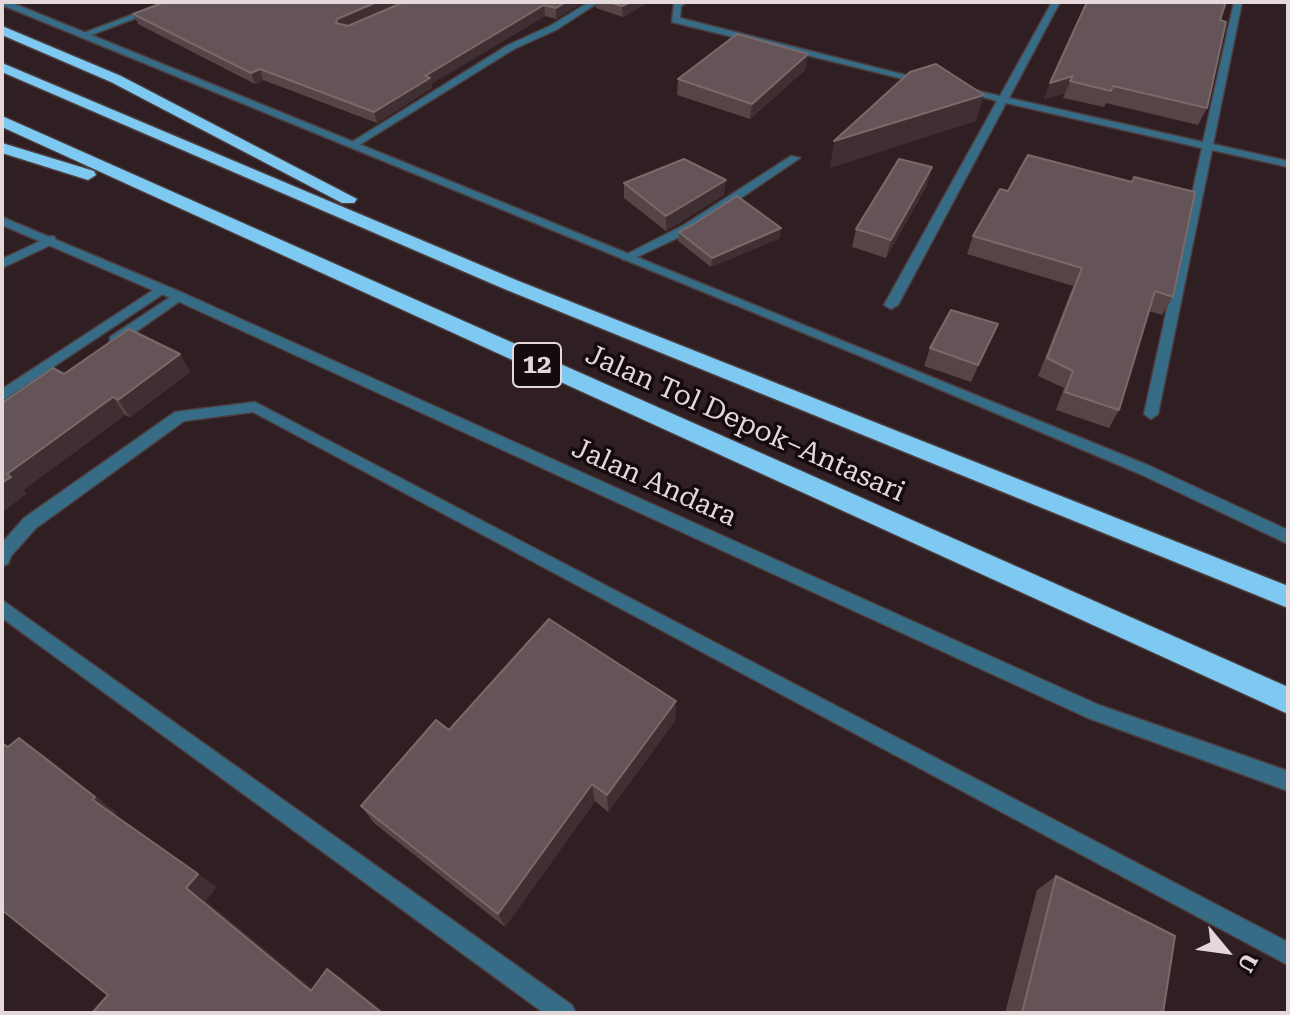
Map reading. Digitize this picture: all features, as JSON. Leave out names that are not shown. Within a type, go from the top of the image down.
[{"type":"highway","points":[[2,30],[116,79],[509,284]]},
{"type":"highway","name":"Jalan Tol Depok–Antasari","points":[[2,67],[509,284],[1288,597]]},
{"type":"highway","name":"Jalan Tol Depok–Antasari","points":[[2,121],[1206,667],[1288,701]]},
{"type":"highway","points":[[2,148],[181,204]]},
{"type":"street","points":[[2,2],[1145,470],[1288,537]]},
{"type":"street","points":[[83,35],[174,2]]},
{"type":"street","points":[[352,145],[511,47],[553,28],[595,2]]},
{"type":"street","points":[[683,2],[677,5],[675,20],[938,84]]},
{"type":"street","points":[[891,305],[1056,2]]},
{"type":"street","points":[[1151,414],[1238,2]]},
{"type":"street","points":[[954,88],[1288,164]]},
{"type":"street","points":[[627,257],[688,228],[795,158]]},
{"type":"street","name":"Jalan Andara","points":[[2,221],[178,296],[1095,712],[1288,781]]},
{"type":"street","points":[[2,264],[51,240]]},
{"type":"street","points":[[2,396],[161,289]]},
{"type":"street","points":[[101,350],[178,296]]},
{"type":"street","points":[[2,559],[30,523],[180,416],[255,407],[1288,954]]},
{"type":"street","points":[[2,608],[564,1013]]},
{"type":"building","points":[[165,2],[377,2],[337,19],[336,23],[348,26],[404,2],[566,2],[556,8],[544,5],[425,76],[430,78],[374,112],[260,69],[251,73],[133,14]]},
{"type":"building","points":[[609,2],[631,2],[622,6]]},
{"type":"building","points":[[1087,2],[1226,2],[1220,20],[1226,22],[1207,108],[1113,86],[1111,91],[1070,81],[1073,76],[1050,83]]},
{"type":"building","points":[[737,34],[808,54],[752,104],[678,79]]},
{"type":"building","points":[[936,64],[984,95],[834,141],[910,72]]},
{"type":"building","points":[[1028,155],[1132,182],[1134,177],[1195,192],[1173,297],[1155,291],[1119,410],[1065,392],[1073,371],[1047,358],[1082,268],[973,236],[1000,189],[1008,191]]},
{"type":"building","points":[[684,159],[726,180],[666,216],[624,183]]},
{"type":"building","points":[[899,159],[932,167],[891,240],[856,229]]},
{"type":"building","points":[[737,196],[781,228],[712,258],[679,232],[694,224]]},
{"type":"building","points":[[951,310],[998,324],[978,365],[930,348]]},
{"type":"building","points":[[129,329],[180,354],[118,400],[113,397],[7,474],[11,477],[2,483],[2,403],[53,368],[64,374]]},
{"type":"building","points":[[549,619],[676,701],[607,795],[592,784],[498,914],[361,806],[436,720],[449,730]]},
{"type":"building","points":[[19,738],[95,797],[93,800],[198,874],[186,888],[311,991],[327,969],[382,1013],[92,1013],[108,995],[2,910],[2,743],[8,747]]},
{"type":"building","points":[[1056,876],[1175,936],[1163,1013],[1022,1013]]}]
